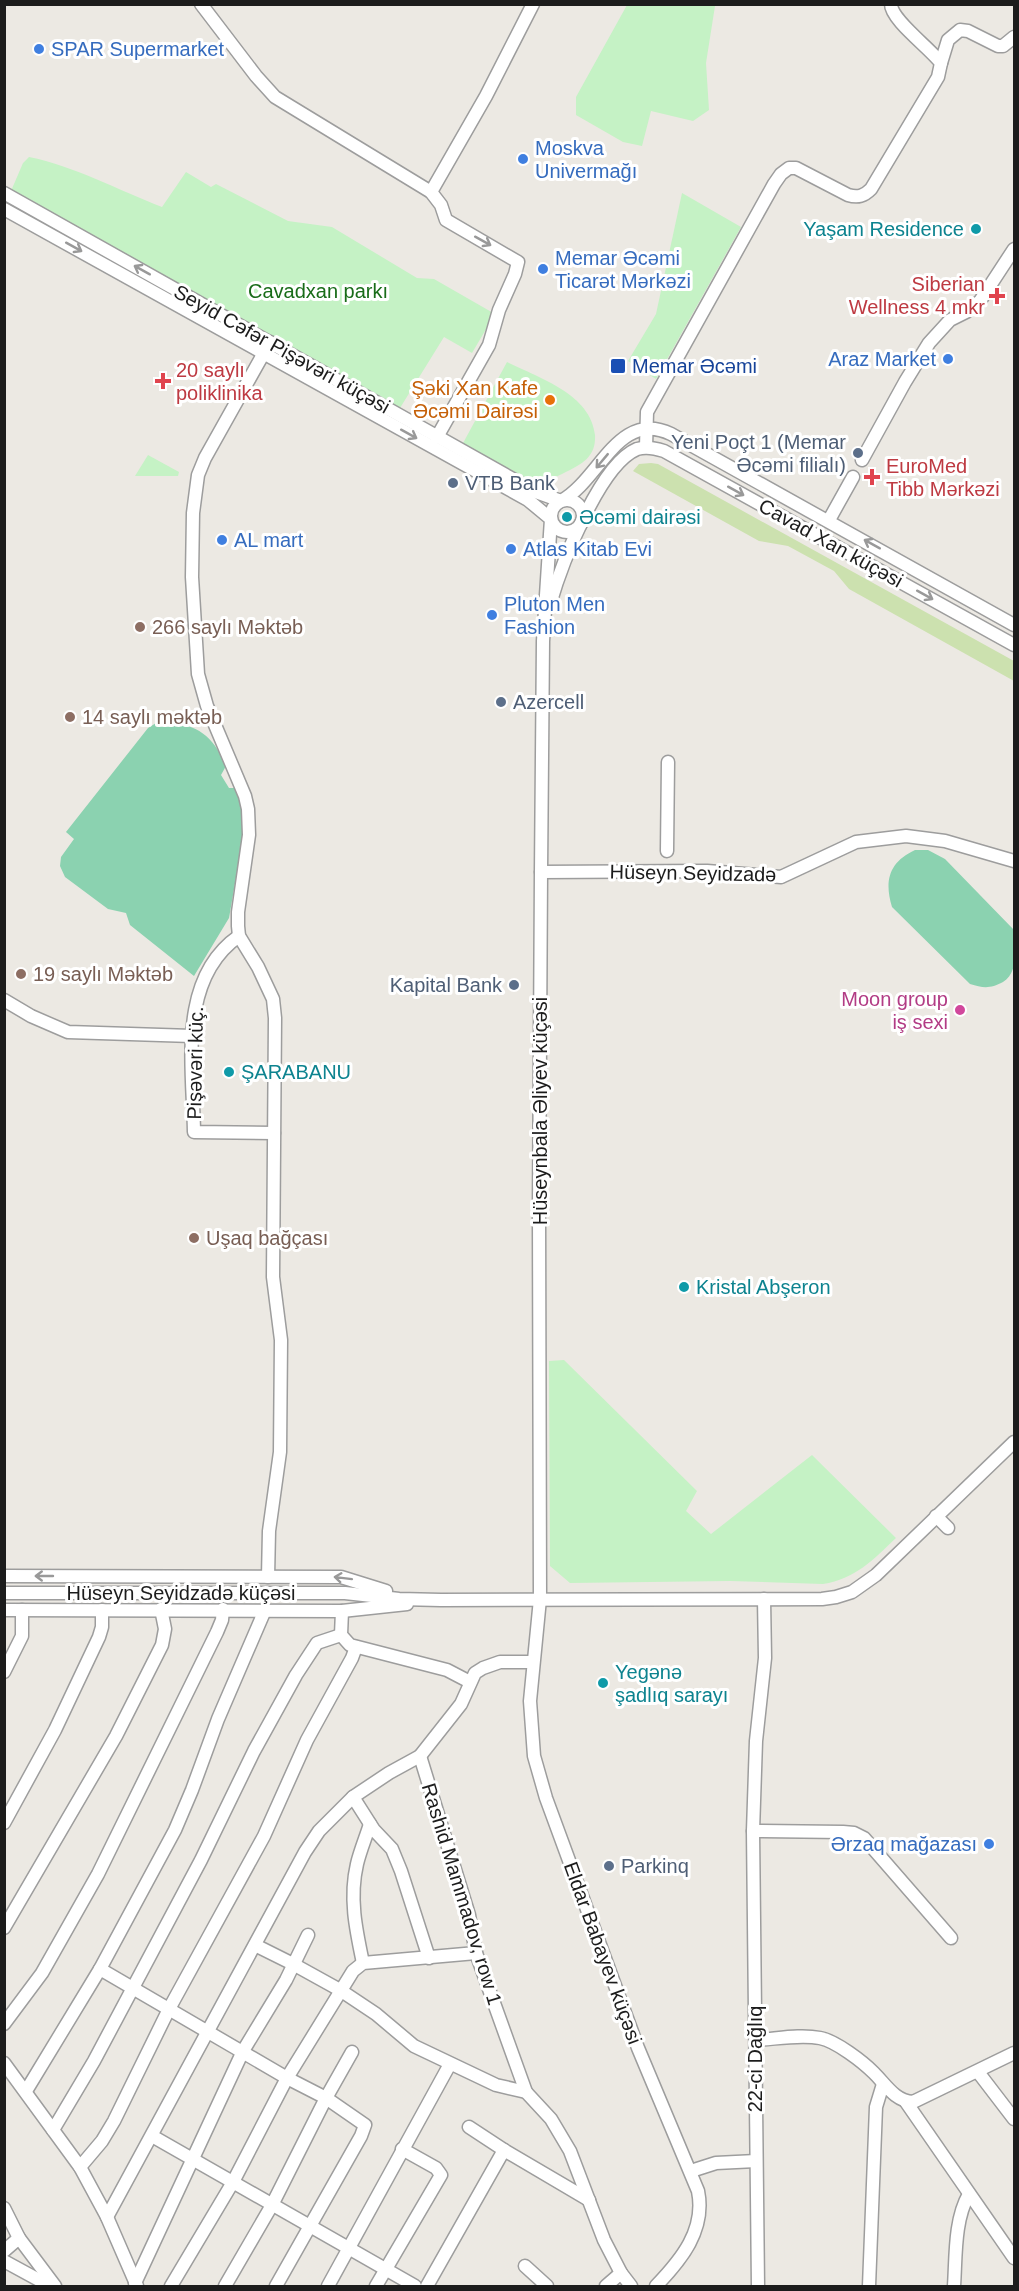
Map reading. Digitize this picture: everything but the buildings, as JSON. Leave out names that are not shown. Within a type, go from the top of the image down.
[{"type":"street","points":[[201,4],[275,97],[431,192],[441,205],[446,220],[518,262],[499,310],[489,345],[437,437]]},
{"type":"street","points":[[431,192],[486,96],[534,4]]},
{"type":"street","points":[[891,4],[897,20],[930,49],[941,63]]},
{"type":"street","points":[[551,519],[561,531],[572,531],[580,525],[596,495],[617,465],[633,451],[646,447],[647,412],[758,211],[781,174],[789,168],[796,168],[848,195],[855,197],[866,194],[938,77],[948,40],[960,30],[998,46],[1003,46],[1014,37]]},
{"type":"street","name":"Seyid Cəfər Pişəvəri küçəsi","points":[[4,193],[528,500],[551,519]]},
{"type":"street","name":"Seyid Cəfər Pişəvəri küçəsi","points":[[4,208],[437,437],[523,486],[561,501]]},
{"type":"street","points":[[54,236],[60,224]]},
{"type":"street","points":[[862,460],[929,343],[950,320],[966,312],[980,301],[1014,249]]},
{"type":"street","points":[[267,348],[198,475],[193,513],[192,577],[198,674],[207,706],[245,796],[248,809],[249,835],[238,912],[239,936],[273,999],[275,1018],[273,1277],[280,1331],[280,1441],[278,1475],[269,1531],[268,1577]]},
{"type":"street","points":[[544,622],[552,510],[582,485],[624,437],[635,430],[646,428]]},
{"type":"street","name":"Cavad Xan küçəsi","points":[[646,428],[671,434],[1014,625]]},
{"type":"street","name":"Cavad Xan küçəsi","points":[[646,447],[664,451],[1014,645]]},
{"type":"street","points":[[829,520],[853,477]]},
{"type":"street","points":[[544,622],[583,515],[580,505],[571,500],[561,501]]},
{"type":"street","name":"Hüseynbala Əliyev küçəsi","points":[[540,1599],[539,1212],[544,622]]},
{"type":"street","points":[[668,762],[668,850]]},
{"type":"street","name":"Hüseyn Seyidzadə","points":[[541,872],[706,871],[781,877],[856,842],[906,836],[945,841],[1014,861]]},
{"type":"street","name":"Pişəvəri küç.","points":[[239,936],[219,952],[207,972],[195,1006],[192,1035],[194,1132],[274,1132]]},
{"type":"street","points":[[4,1000],[31,1016],[68,1032],[192,1035]]},
{"type":"street","points":[[4,1610],[342,1611],[441,1600],[822,1599],[836,1597],[852,1592],[876,1575],[1014,1442]]},
{"type":"street","points":[[936,1516],[948,1528]]},
{"type":"street","points":[[4,1576],[348,1578],[387,1592],[441,1600]]},
{"type":"street","name":"Hüseyn Seyidzadə küçəsi","points":[[4,1593],[351,1594],[441,1600]]},
{"type":"street","name":"Eldar Babayev küçəsi","points":[[540,1599],[533,1662],[531,1727],[538,1774],[638,2048],[691,2171],[701,2203],[698,2226],[682,2256],[656,2286]]},
{"type":"street","name":"22-ci Dağlıq","points":[[758,2286],[753,1831],[756,1741],[765,1658],[764,1599]]},
{"type":"street","points":[[4,2024],[42,1973],[98,1874],[217,1632],[224,1609]]},
{"type":"street","points":[[4,1672],[22,1636],[22,1610]]},
{"type":"street","points":[[4,1823],[56,1730],[99,1637],[102,1627],[102,1610]]},
{"type":"street","points":[[4,1928],[116,1736],[162,1645],[165,1629],[161,1610]]},
{"type":"street","points":[[26,2091],[100,1969],[175,1830],[218,1719],[266,1610]]},
{"type":"street","points":[[342,1611],[341,1635],[346,1642],[356,1647],[447,1670],[470,1682]]},
{"type":"street","points":[[53,2130],[94,2061],[201,1860],[254,1751],[296,1675],[317,1643],[341,1635]]},
{"type":"street","points":[[80,2167],[102,2141],[114,2121],[169,2009],[264,1836],[307,1740],[356,1647]]},
{"type":"street","points":[[107,2217],[305,1852],[319,1831],[353,1797],[388,1773],[420,1756],[461,1704],[475,1673],[490,1664],[533,1662]]},
{"type":"street","name":"Rashid Mammadov, row 1","points":[[420,1756],[469,1915],[476,1953],[526,2092],[551,2119],[570,2151],[604,2240],[621,2273],[631,2286]]},
{"type":"street","points":[[353,1797],[370,1824],[392,1849],[429,1958]]},
{"type":"street","points":[[363,1963],[355,1928],[353,1899],[357,1864],[370,1824]]},
{"type":"street","points":[[753,1831],[827,1831],[854,1833],[864,1838],[951,1938]]},
{"type":"street","points":[[136,2285],[243,2051],[294,1964],[308,1935]]},
{"type":"street","points":[[255,1945],[340,1990],[376,2014],[414,2046],[496,2085],[526,2092]]},
{"type":"street","points":[[171,2286],[233,2182],[287,2078],[353,1971],[363,1963],[476,1953]]},
{"type":"street","points":[[100,1969],[287,2078],[326,2098],[361,2121],[365,2128],[276,2286]]},
{"type":"street","points":[[756,2040],[821,2038],[835,2044],[866,2066],[895,2096],[906,2102],[1014,2258]]},
{"type":"street","points":[[225,2286],[272,2205],[352,2052]]},
{"type":"street","points":[[906,2102],[920,2101],[1014,2053]]},
{"type":"street","points":[[4,2063],[80,2167],[107,2217],[136,2285]]},
{"type":"street","points":[[328,2286],[450,2064]]},
{"type":"street","points":[[978,2072],[1014,2119]]},
{"type":"street","points":[[869,2286],[868,2260],[875,2113],[883,2084]]},
{"type":"street","points":[[469,2127],[589,2200]]},
{"type":"street","points":[[152,2136],[415,2286]]},
{"type":"street","points":[[376,2286],[441,2175],[436,2168],[402,2149]]},
{"type":"street","points":[[427,2286],[504,2150]]},
{"type":"street","points":[[691,2171],[716,2163],[756,2161]]},
{"type":"street","points":[[954,2286],[960,2215],[969,2194]]},
{"type":"street","points":[[4,2208],[20,2238],[52,2286]]},
{"type":"street","points":[[4,2251],[20,2238]]},
{"type":"street","points":[[4,2261],[52,2286]]},
{"type":"street","points":[[525,2266],[547,2286]]},
{"type":"street","points":[[606,2286],[621,2273]]},
{"type":"green space","points":[[699,4],[715,6],[706,63],[709,110],[693,121],[651,111],[642,146],[623,142],[576,115],[576,97],[627,5]]},
{"type":"green space","name":"Cavadxan parkı","points":[[29,157],[79,172],[162,207],[186,172],[211,187],[216,184],[288,221],[332,227],[417,278],[434,279],[495,314],[472,353],[444,337],[400,408],[11,191],[23,163]]},
{"type":"green space","points":[[682,193],[741,227],[656,379],[628,361],[656,314]]},
{"type":"green space","points":[[507,362],[562,389],[584,409],[591,421],[595,442],[589,457],[581,464],[549,480],[533,483],[527,482],[462,445]]},
{"type":"green space","points":[[148,455],[179,472],[178,476],[135,476]]},
{"type":"green space","points":[[639,464],[658,464],[1014,661],[1014,681],[849,589],[834,571],[788,546],[759,541],[633,471]]},
{"type":"green space","points":[[166,722],[196,729],[216,747],[226,766],[221,775],[229,788],[236,788],[244,818],[229,918],[194,976],[130,925],[126,913],[108,909],[65,877],[60,866],[61,857],[74,839],[66,832],[148,728],[156,723]]},
{"type":"green space","points":[[915,850],[928,850],[945,859],[1014,930],[1014,966],[1008,978],[1003,982],[986,987],[970,984],[892,907],[889,889],[891,873],[899,860]]},
{"type":"green space","points":[[564,1360],[697,1491],[686,1511],[711,1534],[812,1455],[896,1538],[854,1573],[823,1584],[730,1581],[570,1583],[550,1566],[549,1361]]},
{"type":"place","name":"SPAR Supermarket","points":[[39,49]]},
{"type":"place","name":"Moskva Univermağı","points":[[523,159]]},
{"type":"place","name":"Yaşam Residence","points":[[976,229]]},
{"type":"place","name":"Memar Əcəmi Ticarət Mərkəzi","points":[[543,269]]},
{"type":"place","name":"Siberian Wellness 4 mkr","points":[[997,296]]},
{"type":"place","name":"Araz Market","points":[[948,359]]},
{"type":"place","name":"Memar Əcəmi","points":[[618,366]]},
{"type":"place","name":"20 saylı poliklinika","points":[[163,381]]},
{"type":"place","name":"Şəki Xan Kafe Əcəmi Dairəsi","points":[[550,400]]},
{"type":"place","name":"Yeni Poçt 1 (Memar Əcəmi filialı)","points":[[858,453]]},
{"type":"place","name":"EuroMed Tibb Mərkəzi","points":[[872,477]]},
{"type":"place","name":"VTB Bank","points":[[453,483]]},
{"type":"place","name":"Əcəmi dairəsi","points":[[567,517]]},
{"type":"place","name":"AL mart","points":[[222,540]]},
{"type":"place","name":"Atlas Kitab Evi","points":[[511,549]]},
{"type":"place","name":"Pluton Men Fashion","points":[[492,615]]},
{"type":"place","name":"266 saylı Məktəb","points":[[140,627]]},
{"type":"place","name":"Azercell","points":[[501,702]]},
{"type":"place","name":"14 saylı məktəb","points":[[70,717]]},
{"type":"place","name":"19 saylı Məktəb","points":[[21,974]]},
{"type":"place","name":"Kapital Bank","points":[[514,985]]},
{"type":"place","name":"Moon group iş sexi","points":[[960,1010]]},
{"type":"place","name":"ŞARABANU","points":[[229,1072]]},
{"type":"place","name":"Uşaq bağçası","points":[[194,1238]]},
{"type":"place","name":"Kristal Abşeron","points":[[684,1287]]},
{"type":"place","name":"Yegənə şadlıq sarayı","points":[[603,1683]]},
{"type":"place","name":"Ərzaq mağazası","points":[[989,1844]]},
{"type":"place","name":"Parkinq","points":[[609,1866]]}]
